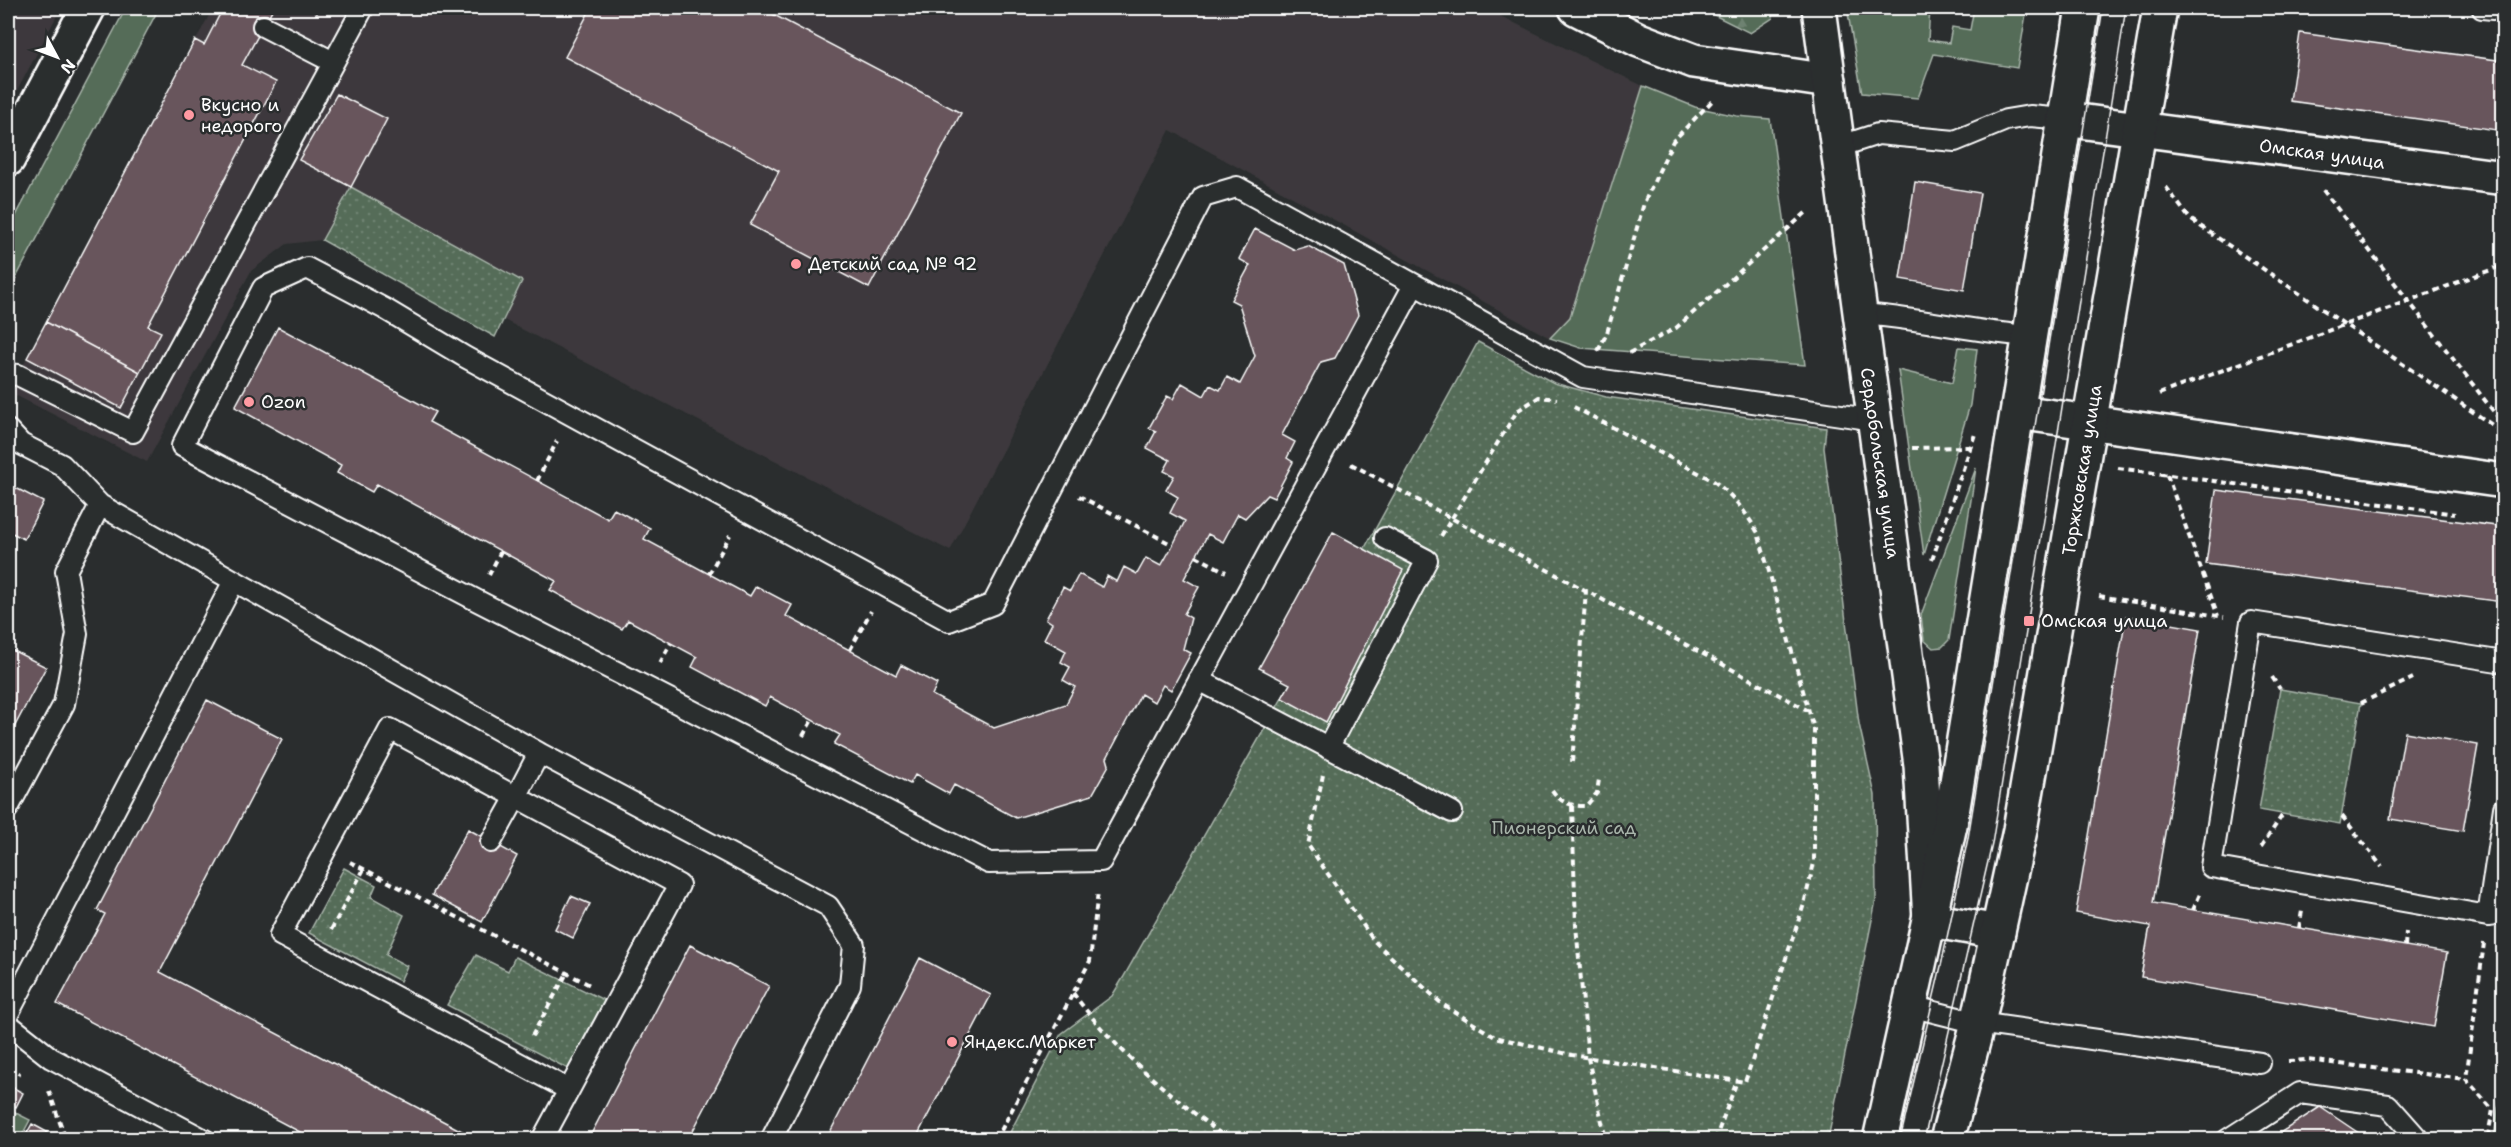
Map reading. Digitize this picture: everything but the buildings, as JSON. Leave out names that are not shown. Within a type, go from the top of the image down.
[{"type":"street","points":[[8,159],[88,8]]},
{"type":"street","points":[[1576,8],[1639,40],[1694,61],[1829,81]]},
{"type":"street","name":"Сердобольская улица","points":[[1819,8],[1921,765],[1930,920],[1880,1140]]},
{"type":"street","name":"Торжковская улица","points":[[1998,932],[2046,685],[2160,8]]},
{"type":"street","points":[[1947,1140],[1978,1023],[1998,932],[1930,920],[1950,825],[2018,412],[2064,119],[2078,10]]},
{"type":"street","name":"Омская улица","points":[[2064,119],[2504,178]]},
{"type":"street","points":[[2018,412],[2504,481]]},
{"type":"lane","points":[[8,374],[18,375],[134,432],[363,8]]},
{"type":"lane","points":[[2482,8],[2504,10]]},
{"type":"lane","points":[[263,26],[333,62]]},
{"type":"lane","points":[[1838,147],[1878,134],[1954,141],[2006,120],[2030,116],[2064,119]]},
{"type":"lane","points":[[1414,285],[1101,861],[990,863],[466,595],[182,446],[263,288],[307,268],[385,309],[465,357],[570,415],[949,621],[993,604],[1203,197],[1237,187],[1583,377],[1875,420]]},
{"type":"lane","points":[[1859,314],[1894,316],[1996,333],[2030,336]]},
{"type":"lane","points":[[8,430],[21,444],[62,465],[100,504],[539,753],[828,906],[854,945],[850,985],[771,1140]]},
{"type":"lane","points":[[8,808],[64,704],[77,634],[66,571],[100,504]]},
{"type":"lane","points":[[1328,748],[1427,560],[1385,538]]},
{"type":"lane","points":[[8,1014],[234,581]]},
{"type":"lane","points":[[2504,662],[2251,622],[2211,867],[2496,915],[2504,808]]},
{"type":"lane","points":[[1199,680],[1452,812]]},
{"type":"lane","points":[[542,1140],[569,1090],[679,885],[390,729],[280,935],[569,1090]]},
{"type":"lane","points":[[491,842],[539,753]]},
{"type":"lane","points":[[1910,1006],[1978,1023],[2260,1064]]},
{"type":"lane","points":[[8,1024],[51,1058],[205,1140]]},
{"type":"lane","points":[[2227,1140],[2300,1093],[2388,1105],[2419,1140]]},
{"type":"path","points":[[1583,377],[1607,333],[1644,203],[1673,141],[1743,68]]},
{"type":"path","points":[[2308,152],[2322,189],[2504,425]]},
{"type":"path","points":[[2165,186],[2190,219],[2504,433]]},
{"type":"path","points":[[1583,377],[1676,328],[1808,211]]},
{"type":"path","points":[[2150,398],[2504,265]]},
{"type":"path","points":[[1328,748],[1308,845],[1374,940],[1442,1004],[1494,1037],[1588,1058],[1744,1082],[1804,904],[1814,863],[1814,729],[1758,533],[1744,510],[1729,492],[1695,470],[1557,398],[1539,397],[1517,411],[1427,560]]},
{"type":"path","points":[[537,481],[570,415]]},
{"type":"path","points":[[1904,448],[1978,448]]},
{"type":"path","points":[[1324,449],[1809,712]]},
{"type":"path","points":[[2122,469],[2457,514]]},
{"type":"path","points":[[2167,475],[2218,616]]},
{"type":"path","points":[[1055,483],[1173,545]]},
{"type":"path","points":[[709,574],[744,510]]},
{"type":"path","points":[[1196,556],[1232,575]]},
{"type":"path","points":[[850,650],[885,586]]},
{"type":"path","points":[[1572,762],[1586,591]]},
{"type":"path","points":[[2099,596],[2251,622]]},
{"type":"path","points":[[1552,790],[1558,800],[1572,806],[1586,806],[1597,793],[1599,778]]},
{"type":"path","points":[[1572,806],[1576,925],[1588,1058],[1606,1140]]},
{"type":"path","points":[[2243,872],[2283,814]]},
{"type":"path","points":[[2342,816],[2408,902]]},
{"type":"path","points":[[996,1140],[1090,961],[1101,861]]},
{"type":"path","points":[[357,866],[594,987]]},
{"type":"path","points":[[330,932],[364,869]]},
{"type":"path","points":[[2466,1078],[2496,915]]},
{"type":"path","points":[[523,1032],[533,1037],[567,973]]},
{"type":"path","points":[[1073,993],[1088,1014],[1136,1064],[1193,1113],[1229,1140]]},
{"type":"path","points":[[51,1058],[48,1087],[66,1140]]},
{"type":"path","points":[[2260,1064],[2306,1060],[2466,1078],[2493,1110],[2487,1140]]},
{"type":"path","points":[[1715,1140],[1737,1080]]},
{"type":"shaded area","points":[[8,8],[61,8],[8,108]]},
{"type":"shaded area","points":[[213,8],[1484,8],[1643,86],[1570,317],[1550,338],[1170,130],[950,551],[504,320],[522,281],[351,187],[322,240],[287,244],[251,271],[147,462],[9,392]]},
{"type":"green space","points":[[126,8],[159,8],[8,293],[8,231]]},
{"type":"green space","points":[[1700,8],[1771,8],[1773,18],[1750,33]]},
{"type":"green space","points":[[1847,8],[1930,8],[1928,40],[1949,43],[1952,27],[1970,30],[1974,8],[2027,8],[2017,68],[1934,54],[1918,98],[1862,93]]},
{"type":"green space","points":[[1643,86],[1695,107],[1737,116],[1770,119],[1805,365],[1581,348],[1550,338],[1570,317]]},
{"type":"green space","points":[[351,187],[522,281],[495,337],[322,240]]},
{"type":"green space","name":"Пионерский сад","points":[[1478,342],[1554,383],[1606,397],[1826,428],[1824,448],[1859,724],[1875,795],[1876,900],[1828,1139],[1006,1140],[1061,1034],[1112,996],[1123,978],[1290,684]]},
{"type":"green space","points":[[1959,347],[1977,349],[1970,405],[1924,555],[1898,370],[1952,383]]},
{"type":"green space","points":[[1976,468],[1949,640],[1942,647],[1933,648],[1924,640],[1921,615]]},
{"type":"green space","points":[[2280,689],[2361,703],[2340,824],[2259,810]]},
{"type":"green space","points":[[344,868],[376,885],[371,897],[404,915],[386,955],[407,966],[400,981],[309,933]]},
{"type":"green space","points":[[476,955],[508,971],[515,957],[606,1001],[570,1070],[447,1005]]},
{"type":"green space","points":[[2503,1072],[2503,1139],[2494,1139]]},
{"type":"green space","points":[[8,1109],[30,1120],[20,1139],[8,1139]]},
{"type":"tram line","points":[[1900,1140],[1968,838],[2103,8]]},
{"type":"tram line","points":[[1924,1140],[1992,844],[2126,8]]},
{"type":"place","name":"Вкусно и недорого","points":[[189,115]]},
{"type":"place","name":"Детский сад № 92","points":[[796,264]]},
{"type":"place","name":"Ozon","points":[[249,402]]},
{"type":"place","name":"Омская улица","points":[[2029,621]]},
{"type":"place","name":"Яндекс.Маркет","points":[[952,1042]]}]
